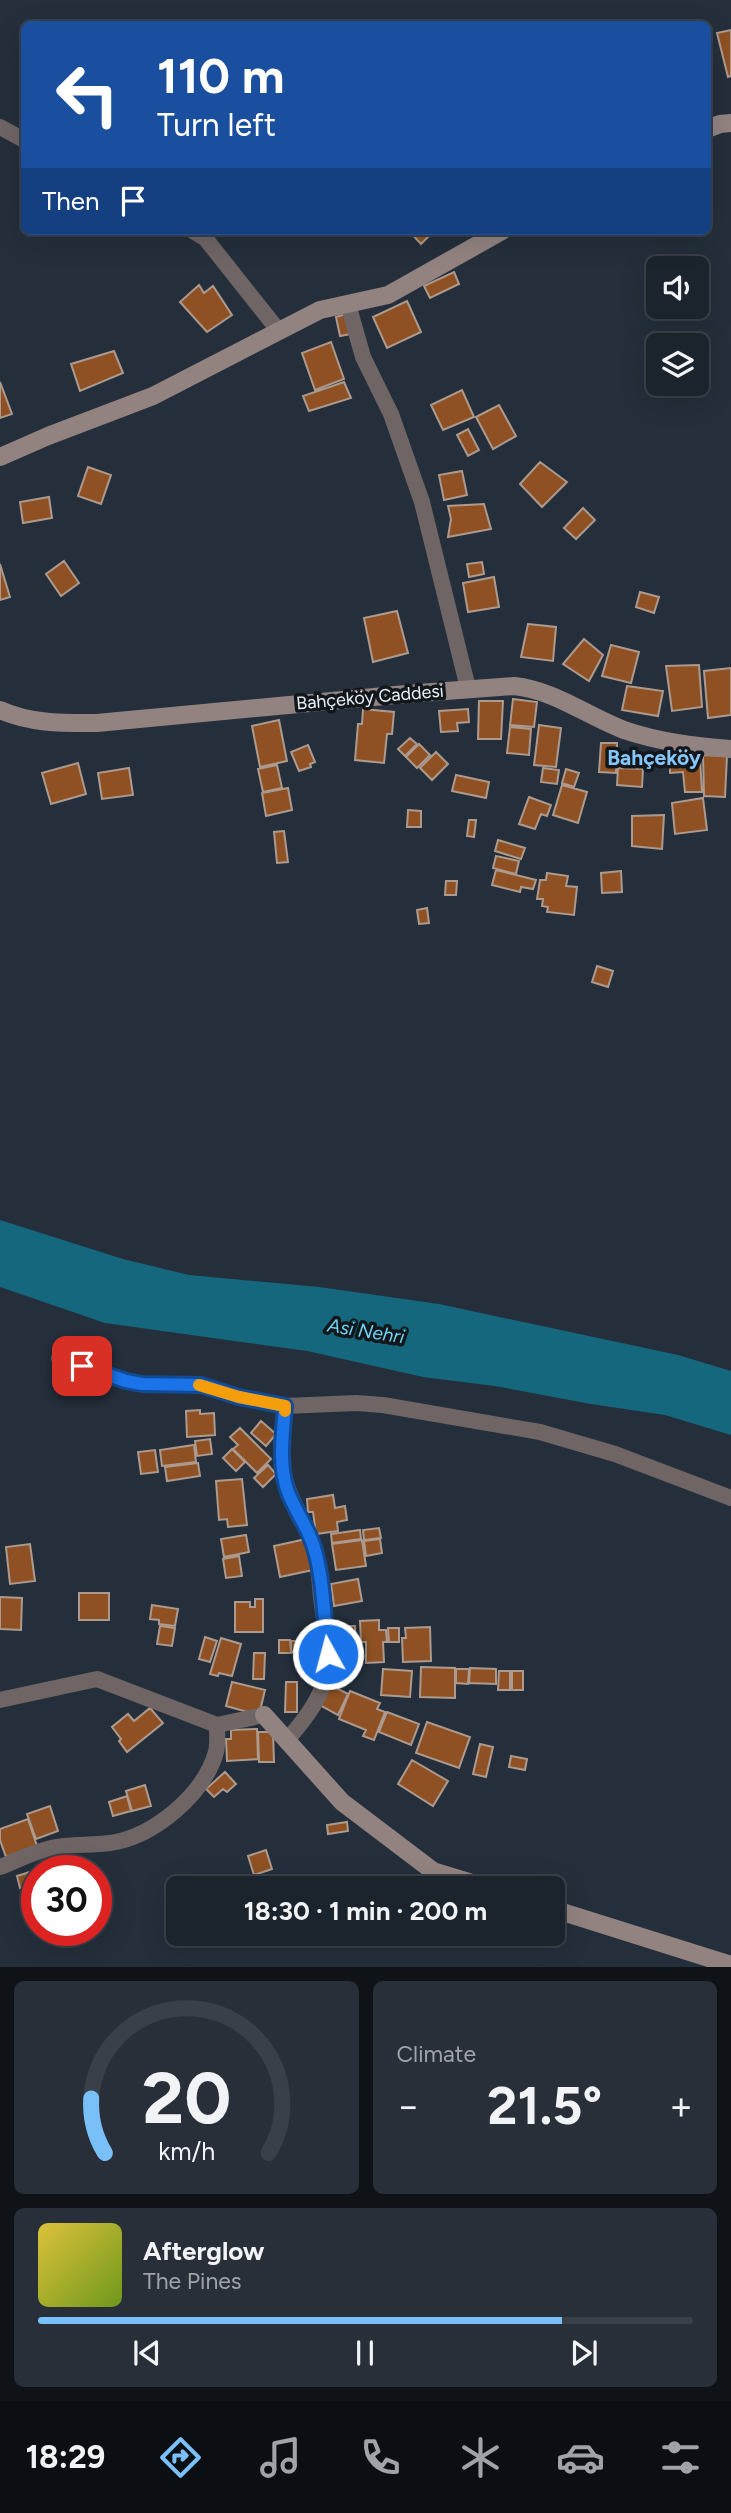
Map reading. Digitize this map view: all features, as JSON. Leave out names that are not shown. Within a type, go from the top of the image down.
[{"type":"street","points":[[711,127],[731,123]]},
{"type":"street","points":[[0,127],[21,138]]},
{"type":"street","points":[[200,235],[278,330]]},
{"type":"street","points":[[0,457],[153,396],[320,310],[388,295],[495,235]]},
{"type":"street","points":[[348,304],[363,357],[391,414],[422,502],[468,688]]},
{"type":"street","name":"Bahçeköy Caddesi","points":[[0,710],[17,717],[53,723],[97,723],[468,688],[528,688],[550,694],[625,730],[682,746],[731,749]]},
{"type":"street","points":[[59,1358],[142,1384],[201,1385],[239,1397],[285,1406],[356,1403],[383,1405],[540,1432],[615,1454],[731,1498]]},
{"type":"street","points":[[285,1406],[281,1445],[283,1469],[288,1492],[316,1553],[328,1654],[327,1676],[319,1698],[287,1740]]},
{"type":"street","points":[[0,1700],[97,1679],[217,1725],[264,1715],[342,1802],[433,1871],[449,1876]]},
{"type":"street","points":[[0,1867],[50,1848],[111,1843],[137,1836],[160,1823],[193,1793],[209,1770],[217,1750],[217,1725]]},
{"type":"street","points":[[565,1913],[731,1965]]},
{"type":"water","name":"Asi Nehri","points":[[0,1220],[123,1259],[189,1275],[319,1287],[439,1304],[678,1355],[731,1371],[731,1435],[665,1415],[495,1386],[423,1377],[307,1351],[105,1323],[0,1287]]},
{"type":"building","points":[[731,30],[731,76],[728,77],[717,33]]},
{"type":"building","points":[[413,235],[430,235],[421,244]]},
{"type":"building","points":[[454,272],[459,284],[430,298],[424,286]]},
{"type":"building","points":[[199,285],[204,293],[213,286],[232,315],[207,332],[180,302]]},
{"type":"building","points":[[407,301],[421,332],[387,348],[373,317]]},
{"type":"building","points":[[346,314],[351,334],[340,336],[336,317]]},
{"type":"building","points":[[331,342],[344,379],[315,390],[302,353]]},
{"type":"building","points":[[114,351],[123,373],[80,391],[71,364]]},
{"type":"building","points":[[0,382],[12,414],[0,418]]},
{"type":"building","points":[[344,382],[351,398],[309,411],[303,396]]},
{"type":"building","points":[[462,390],[474,417],[443,430],[431,405]]},
{"type":"building","points":[[499,405],[516,436],[493,449],[476,417]]},
{"type":"building","points":[[468,429],[479,450],[468,456],[457,435]]},
{"type":"building","points":[[540,462],[567,482],[542,507],[520,484]]},
{"type":"building","points":[[88,467],[111,475],[101,504],[78,496]]},
{"type":"building","points":[[462,471],[467,495],[444,500],[439,475]]},
{"type":"building","points":[[49,497],[52,518],[23,523],[20,502]]},
{"type":"building","points":[[484,504],[491,529],[448,537],[451,519],[448,506]]},
{"type":"building","points":[[583,508],[595,520],[576,539],[564,528]]},
{"type":"building","points":[[64,561],[79,583],[61,596],[46,574]]},
{"type":"building","points":[[482,562],[484,574],[469,577],[467,564]]},
{"type":"building","points":[[0,564],[10,597],[0,600]]},
{"type":"building","points":[[494,577],[499,607],[468,612],[463,583]]},
{"type":"building","points":[[640,592],[659,597],[654,613],[636,607]]},
{"type":"building","points":[[397,611],[408,653],[373,662],[364,618]]},
{"type":"building","points":[[528,624],[556,627],[553,661],[521,657]]},
{"type":"building","points":[[584,639],[603,655],[589,681],[563,664]]},
{"type":"building","points":[[611,645],[639,652],[631,683],[602,676]]},
{"type":"building","points":[[699,665],[702,707],[672,711],[666,666]]},
{"type":"building","points":[[731,668],[731,715],[708,718],[704,671]]},
{"type":"building","points":[[627,686],[663,691],[658,716],[622,710]]},
{"type":"building","points":[[513,699],[537,702],[534,727],[510,725]]},
{"type":"building","points":[[479,701],[503,701],[501,739],[478,739]]},
{"type":"building","points":[[363,709],[394,712],[392,734],[387,734],[384,763],[355,760],[358,724],[362,724]]},
{"type":"building","points":[[468,709],[469,722],[457,723],[458,731],[441,732],[439,711]]},
{"type":"building","points":[[279,720],[287,761],[260,767],[252,726]]},
{"type":"building","points":[[539,725],[561,728],[556,767],[534,765]]},
{"type":"building","points":[[510,727],[531,729],[529,755],[507,753]]},
{"type":"building","points":[[410,738],[417,744],[405,756],[398,749]]},
{"type":"building","points":[[601,743],[617,743],[616,773],[599,772]]},
{"type":"building","points":[[419,744],[430,755],[417,768],[406,757]]},
{"type":"building","points":[[308,745],[315,762],[310,764],[311,767],[299,771],[291,752]]},
{"type":"building","points":[[436,752],[448,764],[432,780],[420,768]]},
{"type":"building","points":[[703,755],[727,756],[725,797],[704,796]]},
{"type":"building","points":[[700,758],[702,792],[685,792],[683,772],[670,773],[670,761]]},
{"type":"building","points":[[78,763],[86,794],[51,804],[42,773]]},
{"type":"building","points":[[277,765],[282,788],[263,792],[258,769]]},
{"type":"building","points":[[129,768],[133,795],[102,799],[98,773]]},
{"type":"building","points":[[543,768],[559,770],[557,784],[541,782]]},
{"type":"building","points":[[618,768],[643,769],[642,787],[617,785]]},
{"type":"building","points":[[566,769],[579,773],[574,787],[562,783]]},
{"type":"building","points":[[456,775],[489,782],[486,798],[452,791]]},
{"type":"building","points":[[562,785],[587,792],[578,823],[553,815]]},
{"type":"building","points":[[288,788],[292,810],[266,816],[262,793]]},
{"type":"building","points":[[529,797],[551,805],[547,816],[541,814],[535,829],[519,824]]},
{"type":"building","points":[[703,798],[707,830],[675,834],[672,803]]},
{"type":"building","points":[[408,810],[421,811],[421,827],[407,827]]},
{"type":"building","points":[[664,815],[662,849],[632,846],[632,816]]},
{"type":"building","points":[[469,820],[476,820],[474,837],[467,836]]},
{"type":"building","points":[[284,831],[288,862],[277,863],[274,832]]},
{"type":"building","points":[[498,840],[525,848],[521,859],[495,851]]},
{"type":"building","points":[[496,856],[519,861],[516,874],[493,868]]},
{"type":"building","points":[[496,870],[536,880],[533,889],[521,887],[520,892],[492,885]]},
{"type":"building","points":[[621,871],[622,892],[602,893],[601,873]]},
{"type":"building","points":[[547,873],[568,876],[566,886],[577,887],[574,915],[547,912],[548,907],[542,906],[543,899],[537,899],[540,880],[546,880]]},
{"type":"building","points":[[446,881],[457,881],[456,895],[445,895]]},
{"type":"building","points":[[427,908],[429,923],[419,924],[417,910]]},
{"type":"building","points":[[597,966],[613,971],[608,987],[592,982]]},
{"type":"building","points":[[200,1410],[200,1414],[214,1413],[215,1435],[187,1437],[186,1411]]},
{"type":"building","points":[[261,1421],[276,1434],[266,1446],[251,1433]]},
{"type":"building","points":[[240,1428],[271,1459],[257,1473],[233,1449],[238,1445],[230,1437]]},
{"type":"building","points":[[210,1439],[212,1454],[197,1456],[195,1441]]},
{"type":"building","points":[[194,1445],[196,1462],[162,1466],[160,1450]]},
{"type":"building","points":[[232,1449],[245,1462],[236,1471],[223,1458]]},
{"type":"building","points":[[155,1450],[158,1472],[141,1474],[138,1452]]},
{"type":"building","points":[[198,1463],[200,1476],[167,1481],[165,1467]]},
{"type":"building","points":[[268,1465],[276,1474],[263,1487],[254,1478]]},
{"type":"building","points":[[242,1479],[247,1525],[228,1527],[227,1519],[219,1520],[216,1481]]},
{"type":"building","points":[[333,1495],[335,1508],[345,1506],[347,1520],[337,1522],[338,1531],[316,1534],[313,1512],[308,1512],[307,1499]]},
{"type":"building","points":[[379,1528],[381,1538],[364,1540],[363,1530]]},
{"type":"building","points":[[360,1530],[361,1539],[332,1543],[331,1534]]},
{"type":"building","points":[[246,1535],[249,1552],[224,1557],[221,1539]]},
{"type":"building","points":[[306,1539],[313,1570],[280,1577],[274,1546]]},
{"type":"building","points":[[380,1539],[382,1553],[366,1556],[364,1541]]},
{"type":"building","points":[[362,1540],[366,1566],[336,1570],[332,1544]]},
{"type":"building","points":[[30,1544],[35,1581],[10,1584],[6,1547]]},
{"type":"building","points":[[239,1556],[242,1576],[226,1578],[223,1559]]},
{"type":"building","points":[[358,1579],[362,1601],[334,1606],[331,1584]]},
{"type":"building","points":[[79,1593],[109,1593],[109,1620],[79,1620]]},
{"type":"building","points":[[0,1597],[22,1598],[21,1630],[0,1629]]},
{"type":"building","points":[[255,1599],[263,1599],[263,1632],[235,1632],[235,1602],[250,1602],[250,1607],[255,1607]]},
{"type":"building","points":[[152,1605],[178,1609],[175,1626],[159,1624],[159,1620],[150,1619]]},
{"type":"building","points":[[379,1620],[379,1630],[386,1630],[387,1642],[383,1642],[384,1662],[366,1663],[366,1642],[361,1642],[360,1621]]},
{"type":"building","points":[[160,1626],[175,1628],[172,1646],[157,1644]]},
{"type":"building","points":[[338,1626],[355,1626],[356,1652],[339,1652]]},
{"type":"building","points":[[430,1627],[431,1661],[403,1662],[402,1638],[406,1638],[405,1628]]},
{"type":"building","points":[[388,1628],[399,1628],[399,1642],[389,1642]]},
{"type":"building","points":[[205,1637],[217,1641],[210,1662],[199,1659]]},
{"type":"building","points":[[221,1638],[241,1644],[232,1676],[210,1674]]},
{"type":"building","points":[[279,1640],[290,1640],[291,1653],[279,1653]]},
{"type":"building","points":[[291,1641],[321,1641],[322,1651],[291,1652]]},
{"type":"building","points":[[254,1653],[265,1653],[264,1679],[253,1679]]},
{"type":"building","points":[[421,1667],[455,1668],[455,1698],[420,1697]]},
{"type":"building","points":[[470,1668],[496,1669],[496,1684],[469,1683]]},
{"type":"building","points":[[383,1669],[412,1671],[410,1697],[381,1695]]},
{"type":"building","points":[[456,1669],[469,1669],[468,1684],[456,1683]]},
{"type":"building","points":[[499,1671],[510,1671],[510,1690],[498,1690]]},
{"type":"building","points":[[512,1671],[523,1671],[523,1690],[512,1690]]},
{"type":"building","points":[[332,1680],[341,1685],[338,1689],[348,1694],[338,1715],[320,1705]]},
{"type":"building","points":[[232,1682],[265,1690],[259,1715],[226,1706]]},
{"type":"building","points":[[286,1682],[297,1682],[297,1712],[285,1712]]},
{"type":"building","points":[[350,1691],[380,1703],[377,1709],[385,1712],[374,1740],[363,1736],[366,1730],[339,1719]]},
{"type":"building","points":[[150,1708],[163,1723],[127,1752],[112,1727],[128,1714],[134,1721]]},
{"type":"building","points":[[387,1712],[419,1724],[411,1745],[379,1732]]},
{"type":"building","points":[[427,1722],[470,1737],[459,1768],[416,1753]]},
{"type":"building","points":[[257,1729],[258,1759],[227,1761],[226,1739],[231,1739],[231,1730]]},
{"type":"building","points":[[258,1732],[273,1732],[274,1762],[259,1762]]},
{"type":"building","points":[[480,1744],[493,1747],[486,1777],[473,1774]]},
{"type":"building","points":[[511,1756],[527,1759],[525,1770],[509,1767]]},
{"type":"building","points":[[412,1760],[448,1781],[433,1806],[398,1784]]},
{"type":"building","points":[[225,1772],[236,1784],[227,1792],[223,1789],[214,1797],[206,1789]]},
{"type":"building","points":[[145,1785],[151,1806],[132,1811],[126,1791]]},
{"type":"building","points":[[127,1796],[131,1811],[113,1816],[109,1802]]},
{"type":"building","points":[[50,1806],[58,1831],[36,1839],[27,1814]]},
{"type":"building","points":[[28,1819],[37,1846],[6,1857],[0,1840],[0,1829]]},
{"type":"building","points":[[347,1822],[348,1831],[328,1834],[327,1825]]},
{"type":"building","points":[[266,1850],[272,1869],[254,1875],[248,1856]]},
{"type":"building","points":[[21,1875],[21,1888],[20,1888],[17,1876]]},
{"type":"slow traffic","points":[[199,1385],[239,1397],[285,1406],[285,1411]]},
{"type":"district","name":"Bahçeköy","points":[[654,757]]},
{"type":"route","points":[[82,1366],[126,1381],[142,1384],[201,1385],[239,1397],[285,1406],[281,1445],[283,1469],[288,1492],[316,1553],[328,1654]]}]
